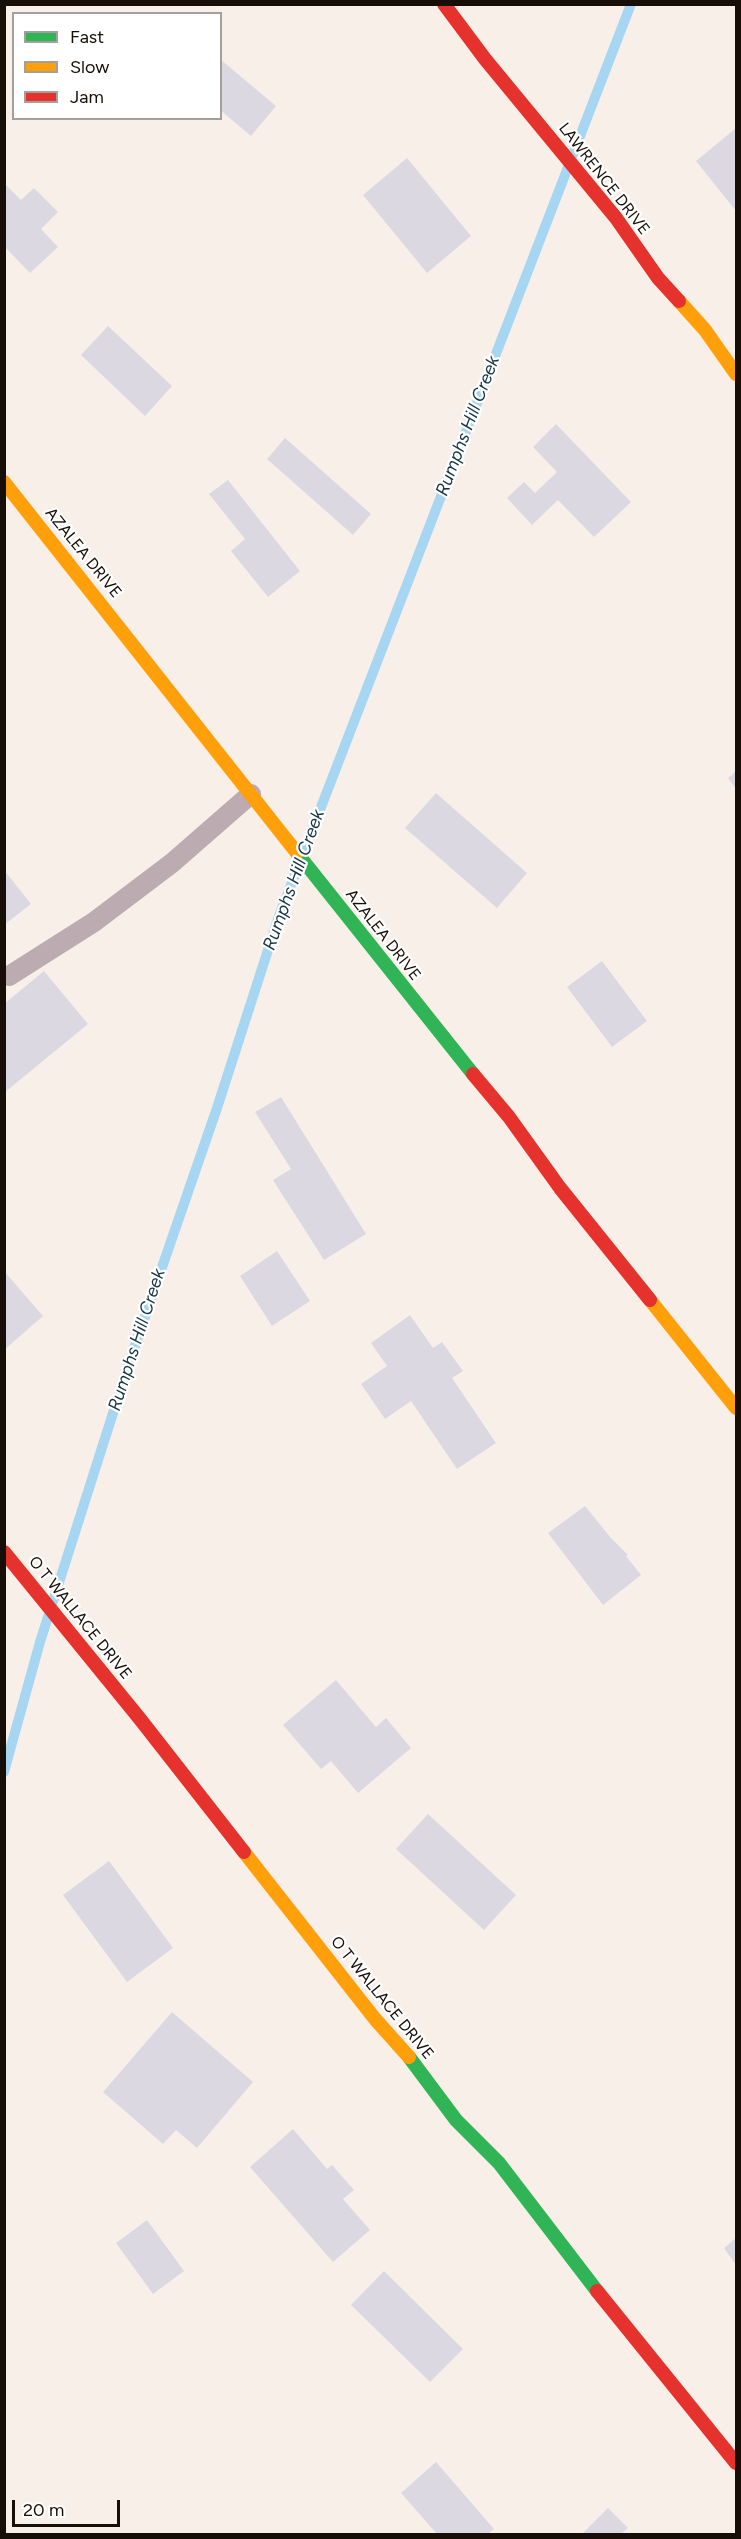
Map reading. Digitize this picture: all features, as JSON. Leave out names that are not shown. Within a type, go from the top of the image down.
[{"type":"street","name":"LAWRENCE DRIVE","points":[[444,4],[485,59],[616,218],[658,278],[705,330],[736,374]]},
{"type":"street","name":"AZALEA DRIVE","points":[[4,482],[509,1117],[560,1188],[736,1408]]},
{"type":"street","name":"O T WALLACE DRIVE","points":[[4,1552],[140,1719],[375,2019],[417,2066],[456,2120],[500,2163],[579,2269],[736,2463]]},
{"type":"lane","points":[[9,976],[94,922],[172,863],[251,794]]},
{"type":"building","points":[[222,61],[276,106],[251,136],[222,112]]},
{"type":"building","points":[[736,128],[736,211],[696,161]]},
{"type":"building","points":[[407,158],[471,236],[427,273],[363,195]]},
{"type":"building","points":[[4,183],[21,200],[34,188],[58,212],[41,229],[58,247],[30,273],[4,246]]},
{"type":"building","points":[[108,326],[172,386],[145,416],[81,355]]},
{"type":"building","points":[[556,424],[631,502],[594,537],[558,500],[532,525],[507,498],[524,482],[535,493],[557,472],[533,447]]},
{"type":"building","points":[[285,438],[371,514],[353,535],[267,459]]},
{"type":"building","points":[[228,480],[300,571],[268,597],[231,551],[245,539],[209,494]]},
{"type":"building","points":[[736,771],[736,789],[728,778]]},
{"type":"building","points":[[436,793],[527,873],[497,908],[405,828]]},
{"type":"building","points":[[4,870],[31,904],[4,925]]},
{"type":"building","points":[[602,961],[647,1021],[612,1047],[567,987]]},
{"type":"building","points":[[44,971],[88,1024],[4,1093],[4,1004]]},
{"type":"building","points":[[281,1097],[366,1234],[324,1260],[273,1180],[291,1169],[255,1112]]},
{"type":"building","points":[[277,1251],[310,1301],[272,1326],[240,1276]]},
{"type":"building","points":[[4,1271],[43,1316],[4,1350]]},
{"type":"building","points":[[410,1315],[433,1348],[442,1342],[463,1371],[452,1378],[496,1443],[457,1469],[411,1401],[385,1419],[361,1384],[387,1366],[371,1343]]},
{"type":"building","points":[[585,1506],[628,1555],[626,1556],[641,1575],[603,1605],[548,1533]]},
{"type":"building","points":[[336,1680],[376,1727],[386,1718],[411,1748],[358,1793],[331,1761],[321,1769],[283,1725]]},
{"type":"building","points":[[428,1814],[516,1895],[484,1930],[396,1849]]},
{"type":"building","points":[[109,1861],[173,1948],[127,1982],[63,1895]]},
{"type":"building","points":[[172,2012],[253,2082],[197,2148],[176,2130],[163,2144],[103,2092]]},
{"type":"building","points":[[293,2129],[327,2169],[332,2165],[354,2190],[343,2199],[370,2230],[333,2262],[250,2167]]},
{"type":"building","points":[[147,2220],[184,2271],[153,2294],[116,2243]]},
{"type":"building","points":[[736,2238],[736,2265],[724,2248]]},
{"type":"building","points":[[384,2271],[463,2349],[430,2382],[351,2305]]},
{"type":"building","points":[[436,2462],[494,2529],[488,2534],[437,2534],[401,2493]]},
{"type":"building","points":[[608,2508],[628,2528],[621,2534],[582,2534]]},
{"type":"waterway","name":"Rumphs Hill Creek","points":[[4,1772],[40,1642],[129,1363],[217,1108],[279,916],[631,4]]},
{"type":"traffic: fast","points":[[297,853],[473,1074]]},
{"type":"traffic: fast","points":[[409,2057],[456,2120],[499,2163],[597,2291]]},
{"type":"traffic: slow","points":[[679,301],[705,330],[736,374]]},
{"type":"traffic: slow","points":[[4,482],[297,853]]},
{"type":"traffic: slow","points":[[650,1300],[736,1408]]},
{"type":"traffic: slow","points":[[244,1852],[375,2019],[409,2057]]},
{"type":"traffic: jam","points":[[444,4],[485,59],[616,218],[658,278],[679,301]]},
{"type":"traffic: jam","points":[[473,1074],[509,1117],[560,1188],[650,1300]]},
{"type":"traffic: jam","points":[[4,1552],[140,1719],[244,1852]]},
{"type":"traffic: jam","points":[[597,2291],[736,2463]]}]
